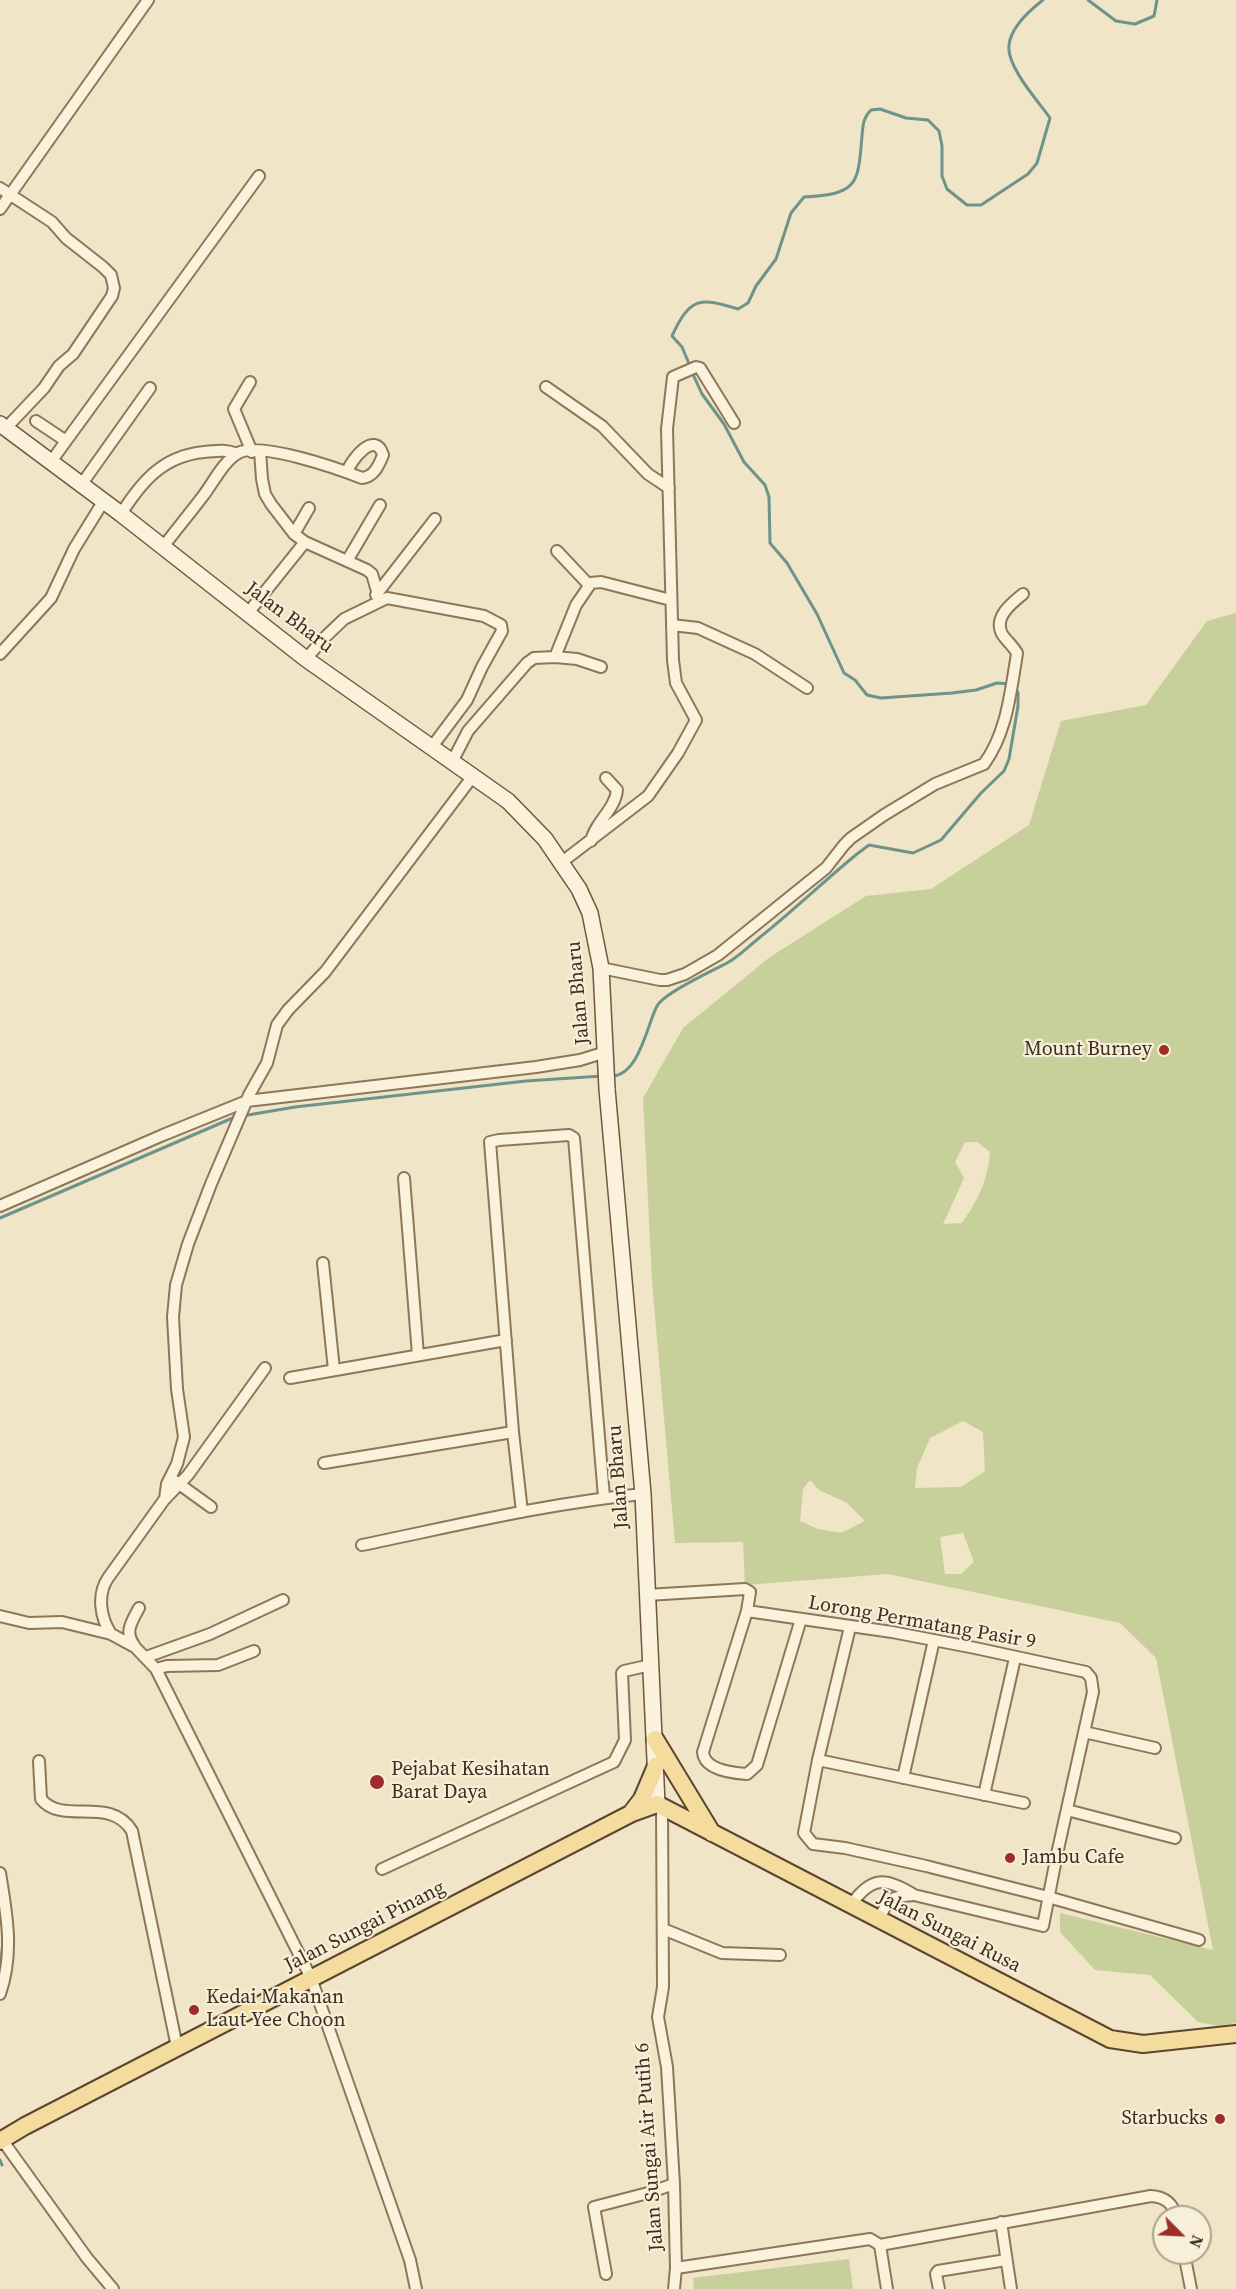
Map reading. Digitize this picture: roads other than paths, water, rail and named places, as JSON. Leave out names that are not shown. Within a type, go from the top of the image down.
[{"type":"main road","name":"Jalan Bharu","points":[[3,426],[50,463],[122,514],[306,659],[508,801],[545,839],[579,889],[590,913],[601,968],[607,1089],[643,1494],[659,1806]]},
{"type":"main road","points":[[654,1739],[714,1834]]},
{"type":"main road","points":[[632,1813],[642,1799],[656,1766]]},
{"type":"main road","name":"Jalan Sungai Pinang","points":[[1,2139],[632,1813],[659,1806]]},
{"type":"main road","name":"Jalan Sungai Rusa","points":[[659,1806],[1110,2039],[1143,2044],[1236,2034]]},
{"type":"street","points":[[0,209],[148,0]]},
{"type":"street","points":[[50,463],[259,176]]},
{"type":"street","points":[[0,188],[52,222],[66,238],[111,275],[114,288],[112,296],[73,354],[58,366],[44,388],[3,426]]},
{"type":"street","points":[[562,862],[648,796],[695,725],[696,717],[675,677],[667,429],[673,377],[696,367],[702,370],[734,423]]},
{"type":"street","points":[[250,382],[234,410],[256,452],[265,494],[277,514],[305,543],[372,574],[377,591]]},
{"type":"street","points":[[546,387],[602,426],[648,474],[669,488]]},
{"type":"street","points":[[81,484],[150,388]]},
{"type":"street","points":[[36,421],[66,441]]},
{"type":"street","points":[[122,514],[141,484],[164,464],[192,453],[226,450],[237,454],[256,452],[307,459],[346,471]]},
{"type":"street","points":[[163,547],[221,470],[237,454]]},
{"type":"street","points":[[0,654],[51,598],[74,549],[104,502]]},
{"type":"street","points":[[347,561],[380,505]]},
{"type":"street","points":[[294,534],[309,508]]},
{"type":"street","points":[[373,604],[377,591],[435,519]]},
{"type":"street","points":[[248,613],[305,543]]},
{"type":"street","points":[[557,551],[589,585]]},
{"type":"street","points":[[555,657],[576,605],[591,583],[601,582],[671,600]]},
{"type":"street","points":[[601,968],[667,980],[685,974],[718,955],[826,868],[851,838],[934,784],[984,764],[1002,728],[1017,653],[1002,634],[1001,618],[1006,608],[1023,594]]},
{"type":"street","points":[[306,659],[337,624],[373,604],[392,598],[484,616],[494,620],[502,628],[467,700],[431,748]]},
{"type":"street","points":[[672,625],[698,628],[755,654],[807,688]]},
{"type":"street","points":[[453,762],[468,731],[527,663],[534,658],[577,659],[601,667]]},
{"type":"street","points":[[175,1481],[184,1437],[177,1389],[173,1317],[176,1285],[188,1244],[238,1122],[267,1063],[274,1035],[282,1017],[325,972],[473,776]]},
{"type":"street","points":[[591,842],[594,831],[615,801],[617,790],[606,778]]},
{"type":"street","points":[[0,1206],[163,1135],[245,1106],[580,1060],[606,1059]]},
{"type":"street","points":[[522,1512],[495,1224],[490,1142],[569,1134],[574,1138],[604,1497]]},
{"type":"street","points":[[404,1178],[418,1355]]},
{"type":"street","points":[[323,1263],[334,1370]]},
{"type":"street","points":[[290,1378],[506,1340]]},
{"type":"street","points":[[111,1634],[101,1604],[102,1587],[165,1500],[175,1481],[265,1368]]},
{"type":"street","points":[[324,1463],[513,1432]]},
{"type":"street","points":[[175,1481],[211,1507]]},
{"type":"street","points":[[363,1545],[604,1497],[643,1494]]},
{"type":"street","points":[[647,1595],[745,1589],[750,1595],[703,1752],[705,1759],[712,1766],[735,1773],[747,1774],[757,1765],[801,1619]]},
{"type":"street","points":[[146,1657],[210,1634],[283,1600]]},
{"type":"street","points":[[135,1647],[128,1634],[129,1627],[139,1608]]},
{"type":"street","name":"Lorong Permatang Pasir 9","points":[[747,1611],[934,1640],[1086,1672],[1090,1675],[1093,1692],[1084,1732]]},
{"type":"street","points":[[0,1616],[29,1623],[62,1622],[111,1634],[135,1647],[156,1669],[311,1978],[410,2260],[416,2289]]},
{"type":"street","points":[[850,1627],[818,1760],[804,1833],[809,1841],[813,1844],[845,1848],[926,1866],[1048,1897],[1200,1940]]},
{"type":"street","points":[[903,1778],[934,1640]]},
{"type":"street","points":[[156,1669],[167,1666],[218,1665],[254,1651]]},
{"type":"street","points":[[984,1795],[1015,1658]]},
{"type":"street","points":[[382,1869],[614,1762],[625,1740],[622,1673],[651,1665]]},
{"type":"street","points":[[851,1905],[866,1887],[885,1881],[914,1895],[1043,1926],[1084,1732],[1155,1748]]},
{"type":"street","points":[[818,1760],[1024,1803]]},
{"type":"street","points":[[39,1761],[40,1792],[45,1803],[62,1809],[110,1813],[120,1817],[132,1831],[177,2047]]},
{"type":"street","name":"Jalan Sungai Air Putih 6","points":[[659,1806],[663,1987],[658,2017],[667,2067],[676,2268],[870,2239],[880,2245],[1151,2196],[1166,2199],[1170,2205]]},
{"type":"street","points":[[1067,1810],[1175,1838]]},
{"type":"street","points":[[0,1873],[9,1931],[8,1959],[0,1994]]},
{"type":"street","points":[[879,1920],[890,1900],[895,1897],[914,1895]]},
{"type":"street","points":[[663,1929],[722,1953],[780,1956]]},
{"type":"street","points":[[1,2139],[87,2258],[113,2289]]},
{"type":"street","points":[[606,2274],[594,2207],[626,2200],[674,2184]]},
{"type":"street","points":[[1001,2222],[1011,2289]]},
{"type":"street","points":[[880,2245],[887,2289]]},
{"type":"street","points":[[939,2289],[936,2274],[938,2271],[1006,2260]]},
{"type":"street","points":[[1186,2265],[1191,2289]]},
{"type":"street","points":[[674,2289],[676,2268]]},
{"type":"waterway","points":[[690,366],[682,347],[672,336],[678,323],[691,307],[698,303],[714,303],[738,309],[748,303],[756,286],[776,259],[791,213],[804,197],[835,193],[852,184],[859,166],[864,122],[871,110],[880,109],[906,118],[928,120],[939,131],[942,146],[942,176],[947,189],[967,205],[981,205],[1028,174],[1037,163],[1050,118],[1017,73],[1009,53],[1009,45],[1017,25],[1043,0]]},
{"type":"waterway","points":[[1088,0],[1116,21],[1135,24],[1154,16],[1157,0]]},
{"type":"waterway","points":[[692,372],[702,394],[724,424],[744,462],[765,485],[769,497],[770,543],[787,563],[817,614],[844,673],[855,680],[867,695],[881,698],[952,693],[976,690],[997,683],[1009,684]]},
{"type":"waterway","points":[[612,1076],[629,1067],[635,1058],[661,1001],[678,989],[735,958],[869,845],[913,853],[941,840],[981,793],[1004,771],[1009,759],[1018,706],[1018,693],[1015,687]]},
{"type":"waterway","points":[[242,1116],[295,1107],[526,1081],[602,1076]]},
{"type":"waterway","points":[[0,1218],[235,1117]]},
{"type":"waterway","points":[[0,1910],[2,1923]]},
{"type":"waterway","points":[[0,1966],[3,1944]]},
{"type":"waterway","points":[[0,2160],[2,2165]]},
{"type":"place","name":"Mount Burney","points":[[1164,1050]]},
{"type":"place","name":"Pejabat Kesihatan Barat Daya","points":[[377,1782]]},
{"type":"place","name":"Jambu Cafe","points":[[1010,1858]]},
{"type":"place","name":"Kedai Makanan Laut Yee Choon","points":[[194,2010]]},
{"type":"place","name":"Starbucks","points":[[1220,2119]]}]
